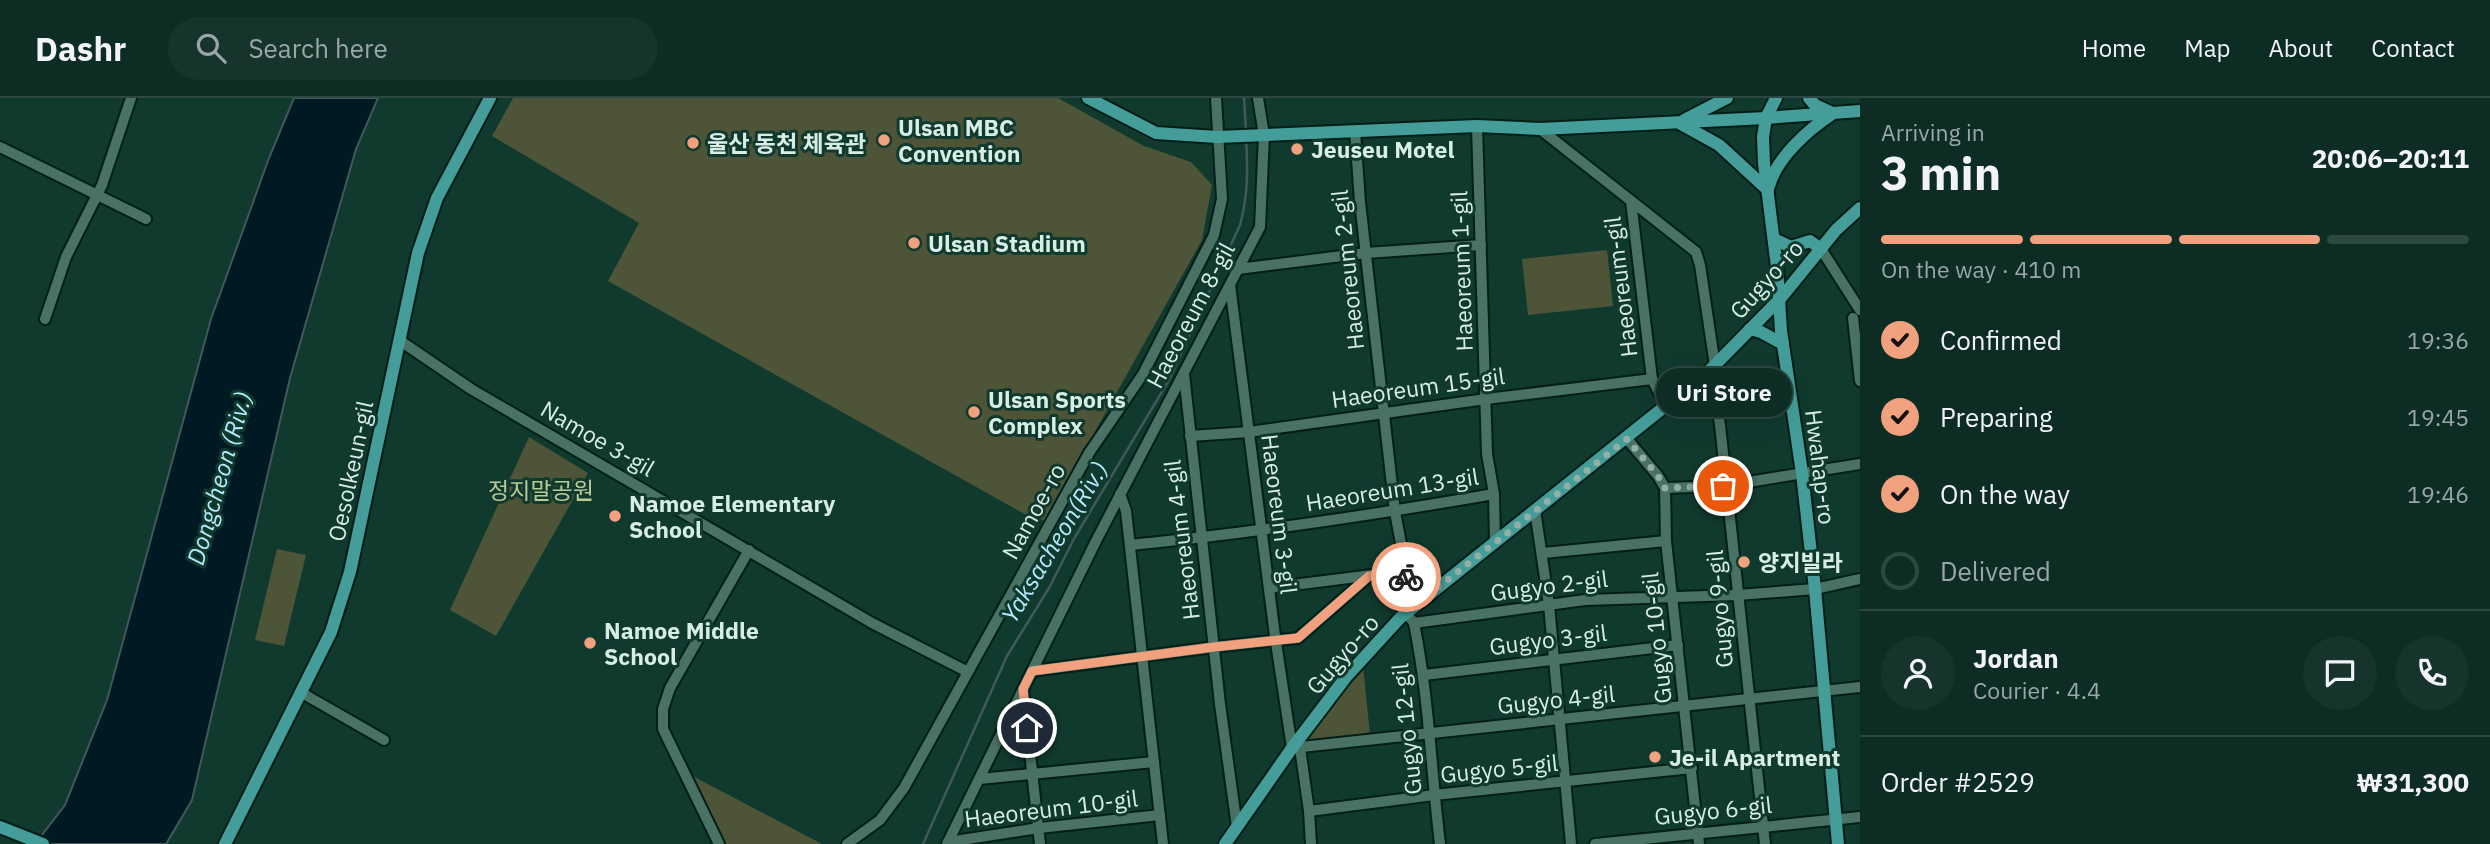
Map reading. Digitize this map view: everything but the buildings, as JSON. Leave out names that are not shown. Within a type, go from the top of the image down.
[{"type":"main road","name":"Oesolkeun-gil","points":[[225,844],[331,632],[350,572],[418,253],[437,198],[491,98]]},
{"type":"main road","points":[[1089,98],[1156,133],[1217,137],[1477,126],[1540,129],[1860,111]]},
{"type":"main road","points":[[1677,122],[1727,98]]},
{"type":"main road","name":"Hwahap-ro","points":[[1776,98],[1766,118],[1763,137],[1783,344],[1802,473],[1815,589],[1838,844]]},
{"type":"main road","points":[[1809,98],[1815,105],[1833,113]]},
{"type":"main road","points":[[1677,122],[1719,145],[1768,190],[1773,175],[1794,148],[1812,129],[1833,113]]},
{"type":"main road","name":"Gugyo-ro","points":[[1225,844],[1346,677],[1411,614],[1495,541],[1667,408],[1712,369],[1780,299],[1836,230],[1860,208]]},
{"type":"main road","points":[[1774,239],[1791,247],[1810,241],[1821,249]]},
{"type":"main road","points":[[1750,329],[1783,344]]},
{"type":"main road","points":[[0,827],[43,844]]},
{"type":"street","points":[[46,319],[66,257],[97,197],[131,98]]},
{"type":"street","name":"Namoe-ro","points":[[847,844],[880,820],[904,788],[1089,453],[1143,373],[1214,235],[1222,199],[1216,98]]},
{"type":"street","name":"Haeoreum 8-gil","points":[[948,843],[1120,494],[1260,227],[1264,135],[1258,98]]},
{"type":"street","name":"Haeoreum 1-gil","points":[[1477,126],[1487,454],[1494,494],[1495,541]]},
{"type":"street","name":"Haeoreum-gil","points":[[1540,129],[1696,253],[1700,265],[1712,369]]},
{"type":"street","name":"Haeoreum 2-gil","points":[[1355,131],[1395,512],[1411,614]]},
{"type":"street","points":[[0,147],[146,219]]},
{"type":"street","name":"Haeoreum-gil","points":[[1631,201],[1652,379],[1667,408]]},
{"type":"street","points":[[1238,269],[1366,253],[1481,245]]},
{"type":"street","points":[[1821,249],[1838,272],[1857,314],[1860,381]]},
{"type":"street","name":"Haeoreum 3-gil","points":[[1230,285],[1276,640],[1309,811],[1311,844]]},
{"type":"street","name":"Namoe 3-gil","points":[[399,340],[471,389],[872,623],[968,672]]},
{"type":"street","name":"Gugyo 9-gil","points":[[1712,369],[1765,844]]},
{"type":"street","name":"Haeoreum 4-gil","points":[[1184,372],[1201,538],[1237,827]]},
{"type":"street","name":"Haeoreum 15-gil","points":[[1190,436],[1249,432],[1486,398],[1652,379]]},
{"type":"street","points":[[1627,439],[1658,476],[1664,488],[1727,485],[1860,464]]},
{"type":"street","name":"Gugyo 10-gil","points":[[1664,488],[1667,541],[1698,839]]},
{"type":"street","points":[[1120,494],[1126,511],[1163,844]]},
{"type":"street","name":"Haeoreum 13-gil","points":[[1129,545],[1395,512],[1494,494]]},
{"type":"street","points":[[1535,510],[1549,605],[1571,844]]},
{"type":"street","points":[[1543,553],[1667,541]]},
{"type":"street","points":[[719,844],[663,729],[663,709],[670,688],[749,550]]},
{"type":"street","points":[[1269,588],[1404,571]]},
{"type":"street","points":[[1032,671],[1298,638],[1369,576]]},
{"type":"street","name":"Gugyo 2-gil","points":[[1411,614],[1585,600],[1673,596],[1683,598],[1815,589],[1860,579]]},
{"type":"street","name":"Gugyo 12-gil","points":[[1411,614],[1424,675],[1440,844]]},
{"type":"street","name":"Gugyo 3-gil","points":[[1424,675],[1678,645]]},
{"type":"street","name":"Gugyo 4-gil","points":[[1296,748],[1860,687]]},
{"type":"street","points":[[1023,689],[1040,844]]},
{"type":"street","points":[[302,692],[384,740]]},
{"type":"street","points":[[979,779],[1154,762]]},
{"type":"street","name":"Gugyo 5-gil","points":[[1309,811],[1692,768]]},
{"type":"street","name":"Haeoreum 10-gil","points":[[948,843],[1039,828],[1160,815]]},
{"type":"street","name":"Gugyo 6-gil","points":[[1595,844],[1698,839],[1763,825],[1860,817]]},
{"type":"green space","name":"Ulsan Sports Complex","points":[[513,98],[1058,98],[1144,146],[1191,162],[1212,185],[1202,240],[1045,521],[1028,516],[608,281],[639,223],[492,136]]},
{"type":"green space","points":[[1607,250],[1613,306],[1528,315],[1522,259]]},
{"type":"green space","name":"정지말공원","points":[[529,437],[588,473],[496,636],[450,610]]},
{"type":"green space","points":[[277,549],[306,555],[284,646],[255,640]]},
{"type":"green space","points":[[1363,666],[1370,735],[1300,746]]},
{"type":"green space","points":[[683,771],[822,844],[718,844]]},
{"type":"water","name":"Dongcheon (Riv.)","points":[[294,98],[378,98],[356,149],[290,378],[192,800],[166,844],[35,844],[65,805],[107,700],[211,319],[269,158]]},
{"type":"waterway","name":"Yaksacheon(Riv.)","points":[[1244,98],[1246,132]]},
{"type":"waterway","name":"Yaksacheon(Riv.)","points":[[923,844],[1007,656],[1169,380],[1240,225],[1247,182],[1246,138]]},
{"type":"way so far","points":[[1406,577],[1413,607],[1627,439],[1658,476],[1664,488],[1723,486]]},
{"type":"place","name":"Ulsan MBC Convention","points":[[884,140]]},
{"type":"place","name":"울산 동천 체육관","points":[[693,143]]},
{"type":"place","name":"Jeuseu Motel","points":[[1297,149]]},
{"type":"place","name":"Ulsan Stadium","points":[[914,243]]},
{"type":"place","name":"Ulsan Sports Complex","points":[[974,412]]},
{"type":"place","name":"Uri Store","points":[[1723,486]]},
{"type":"place","name":"Namoe Elementary School","points":[[615,516]]},
{"type":"place","name":"양지빌라","points":[[1744,562]]},
{"type":"place","name":"Namoe Middle School","points":[[590,643]]},
{"type":"place","name":"Je-il Apartment","points":[[1655,757]]},
{"type":"route","points":[[1027,728],[1023,689],[1032,671],[1298,638],[1369,576],[1404,571],[1406,577]]}]
